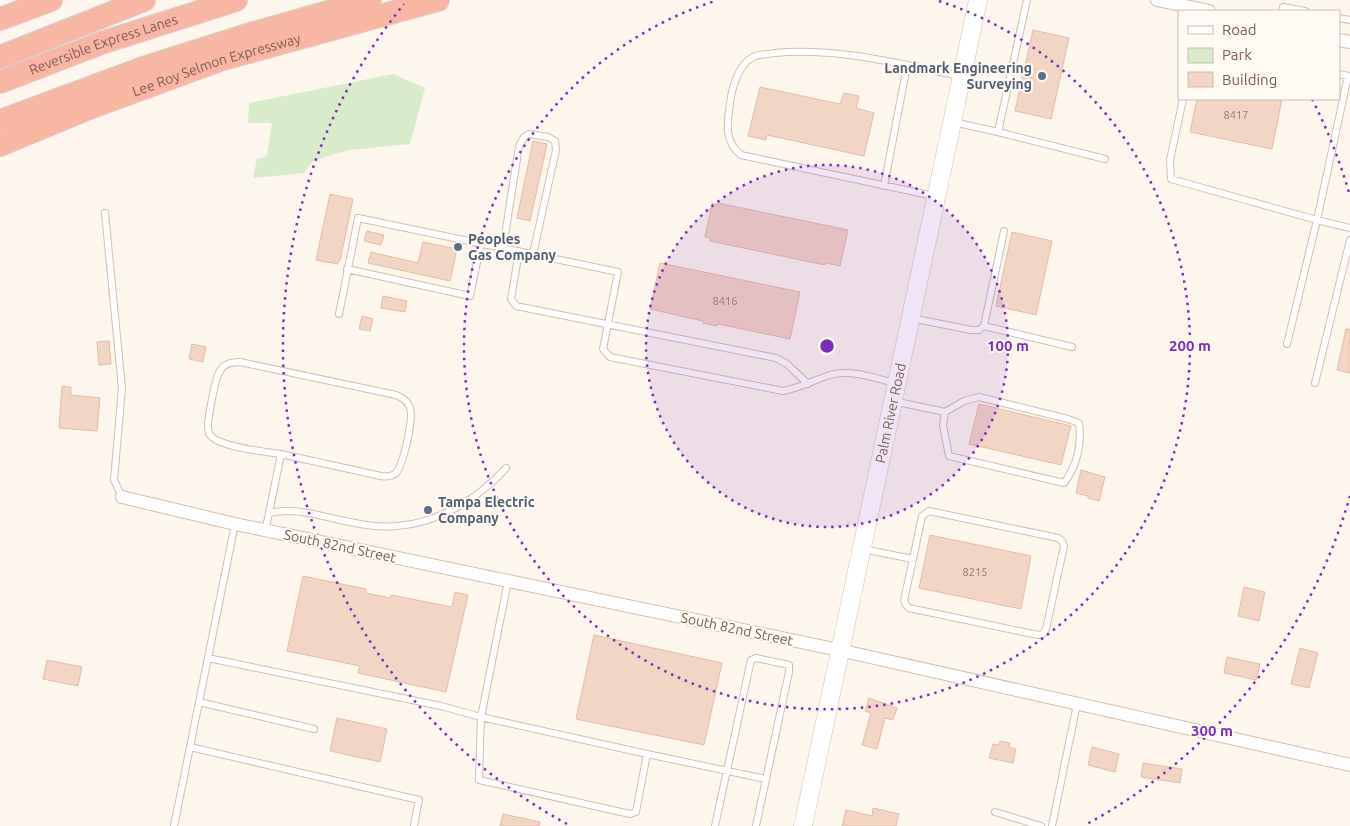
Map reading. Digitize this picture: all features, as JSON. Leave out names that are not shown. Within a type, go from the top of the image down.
[{"type":"highway","points":[[0,19],[51,0]]},
{"type":"highway","points":[[0,57],[144,0]]},
{"type":"highway","name":"Reversible Express Lanes","points":[[0,82],[101,43],[236,0]]},
{"type":"highway","points":[[0,121],[144,68],[268,29],[370,0]]},
{"type":"highway","name":"Lee Roy Selmon Expressway","points":[[0,145],[92,106],[220,60],[438,0]]},
{"type":"street","name":"Palm River Road","points":[[803,826],[978,0]]},
{"type":"street","points":[[1157,0],[1203,10]]},
{"type":"street","name":"South 82nd Street","points":[[122,496],[235,524],[840,650],[1350,765]]},
{"type":"lane","points":[[998,132],[1027,0]]},
{"type":"lane","points":[[1282,10],[1282,6],[1301,10]]},
{"type":"lane","points":[[936,197],[741,155],[735,150],[727,131],[731,99],[743,65],[754,56],[794,51],[863,58],[962,76]]},
{"type":"lane","points":[[884,186],[907,66]]},
{"type":"lane","points":[[1287,344],[1317,220],[1348,76],[1340,74]]},
{"type":"lane","points":[[1183,100],[1170,160],[1171,179],[1350,228]]},
{"type":"lane","points":[[952,122],[1105,159]]},
{"type":"lane","points":[[503,248],[519,146],[524,137],[529,134],[548,137],[555,141],[556,150],[533,254]]},
{"type":"lane","points":[[105,213],[122,388],[114,480],[122,496]]},
{"type":"lane","points":[[338,314],[358,218],[618,272],[602,349],[610,358],[783,391],[830,375],[848,372],[896,384]]},
{"type":"lane","points":[[910,318],[971,330],[979,330],[984,326],[1004,230]]},
{"type":"lane","points":[[1315,383],[1350,241]]},
{"type":"lane","points":[[348,269],[470,296],[481,244]]},
{"type":"lane","points":[[519,252],[511,299],[516,306],[776,358],[786,364],[808,384]]},
{"type":"lane","points":[[984,326],[1072,347]]},
{"type":"lane","points":[[240,362],[396,395],[410,405],[411,416],[402,460],[397,471],[392,475],[381,476],[281,454],[228,444],[210,435],[208,424],[219,372],[226,365],[240,362]]},
{"type":"lane","points":[[892,401],[944,412],[964,400],[979,397],[1068,418],[1080,423],[1081,436],[1073,472],[1064,483],[949,456],[943,425],[944,412]]},
{"type":"lane","points":[[265,530],[281,454]]},
{"type":"lane","points":[[269,513],[282,510],[299,511],[364,525],[399,526],[429,519],[461,506],[490,485],[506,468]]},
{"type":"lane","points":[[929,511],[1058,538],[1064,546],[1046,629],[1043,634],[1038,635],[909,608],[904,600],[913,559],[922,516],[929,511]]},
{"type":"lane","points":[[174,826],[235,524]]},
{"type":"lane","points":[[861,549],[913,559]]},
{"type":"lane","points":[[508,581],[481,717],[479,780],[630,814],[636,812],[646,754]]},
{"type":"lane","points":[[208,658],[432,704],[481,717],[766,779]]},
{"type":"lane","points":[[715,826],[751,660],[756,658],[789,665],[756,826]]},
{"type":"lane","points":[[199,702],[314,729]]},
{"type":"lane","points":[[1052,826],[1077,704]]},
{"type":"lane","points":[[190,746],[420,800],[414,826]]},
{"type":"lane","points":[[995,812],[1041,826]]},
{"type":"green space","points":[[393,74],[425,88],[410,144],[349,150],[314,160],[304,173],[253,178],[257,159],[267,156],[272,123],[248,123],[249,103]]},
{"type":"building","points":[[1033,30],[1069,38],[1051,119],[1015,111]]},
{"type":"building","points":[[760,87],[840,104],[844,93],[859,96],[856,108],[874,113],[864,156],[767,135],[766,140],[748,136]]},
{"type":"building","points":[[1197,100],[1282,100],[1272,149],[1190,132]]},
{"type":"building","points":[[533,141],[547,144],[530,221],[517,218]]},
{"type":"building","points":[[330,194],[353,199],[338,264],[316,260]]},
{"type":"building","points":[[712,203],[848,230],[840,266],[826,263],[825,265],[710,241],[710,238],[705,237]]},
{"type":"building","points":[[367,231],[384,235],[381,245],[364,241]]},
{"type":"building","points":[[1012,232],[1052,241],[1036,315],[996,306]]},
{"type":"building","points":[[423,242],[457,249],[450,281],[368,263],[371,252],[418,263]]},
{"type":"building","points":[[660,263],[800,292],[790,339],[718,324],[717,326],[703,323],[703,321],[650,309]]},
{"type":"building","points":[[383,296],[407,301],[405,312],[381,308]]},
{"type":"building","points":[[362,316],[373,319],[370,331],[359,329]]},
{"type":"building","points":[[1346,329],[1350,329],[1350,373],[1337,370]]},
{"type":"building","points":[[109,341],[111,364],[99,365],[97,342]]},
{"type":"building","points":[[192,344],[206,347],[203,362],[189,359]]},
{"type":"building","points":[[62,386],[71,387],[71,395],[100,398],[97,431],[59,428]]},
{"type":"building","points":[[979,404],[1071,426],[1061,465],[969,444]]},
{"type":"building","points":[[1081,470],[1105,477],[1099,501],[1076,493]]},
{"type":"building","points":[[930,535],[1031,556],[1021,609],[919,588]]},
{"type":"building","points":[[303,576],[366,589],[366,593],[390,598],[391,595],[452,607],[455,592],[468,595],[446,692],[358,673],[360,666],[287,651]]},
{"type":"building","points":[[1244,587],[1265,592],[1259,621],[1238,616]]},
{"type":"building","points":[[594,635],[722,663],[704,745],[576,719]]},
{"type":"building","points":[[1300,648],[1318,653],[1309,688],[1291,684]]},
{"type":"building","points":[[1227,657],[1260,664],[1256,680],[1224,673]]},
{"type":"building","points":[[47,660],[82,667],[78,686],[43,679]]},
{"type":"building","points":[[869,698],[897,708],[893,720],[885,718],[877,749],[862,745],[871,713],[865,711]]},
{"type":"building","points":[[337,718],[387,729],[380,762],[330,751]]},
{"type":"building","points":[[1000,741],[1010,743],[1009,747],[1016,749],[1013,763],[989,758],[993,744],[999,745]]},
{"type":"building","points":[[1092,747],[1119,754],[1115,772],[1088,765]]},
{"type":"building","points":[[1143,763],[1182,769],[1180,783],[1141,777]]},
{"type":"building","points":[[873,808],[899,814],[896,826],[842,826],[846,810],[872,816]]},
{"type":"building","points":[[503,814],[540,822],[539,826],[500,826]]},
{"type":"place","name":"Landmark Engineering Surveying","points":[[1042,76]]},
{"type":"place","name":"Peoples Gas Company","points":[[458,247]]},
{"type":"place","name":"Tampa Electric Company","points":[[428,510]]}]
